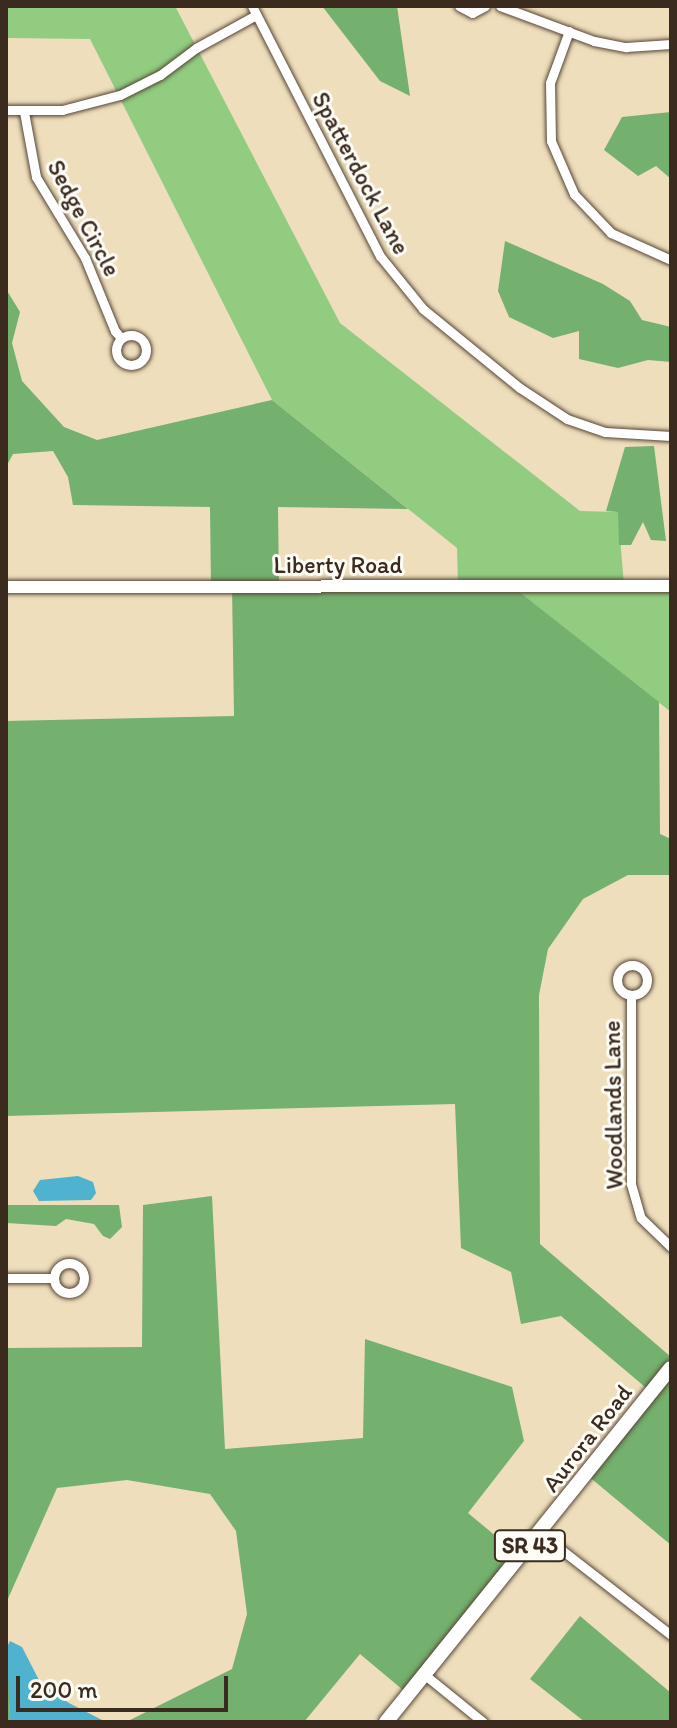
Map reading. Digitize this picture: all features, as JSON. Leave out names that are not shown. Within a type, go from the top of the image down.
[{"type":"main road","name":"Aurora Road","points":[[386,1722],[671,1368]]},
{"type":"street","points":[[459,6],[472,13],[485,6]]},
{"type":"street","points":[[500,6],[569,31],[626,47],[671,44]]},
{"type":"street","points":[[6,110],[62,110],[120,95],[160,75],[254,10]]},
{"type":"street","name":"Spatterdock Lane","points":[[254,10],[380,256],[423,309],[520,388],[567,419],[605,432],[671,436]]},
{"type":"street","points":[[569,31],[550,83],[551,141],[574,194],[611,233],[671,260]]},
{"type":"street","name":"Sedge Circle","points":[[24,112],[36,177],[85,258],[115,331],[121,338]]},
{"type":"street","name":"Liberty Road","points":[[6,587],[671,586]]},
{"type":"street","name":"Woodlands Lane","points":[[631,996],[631,1184],[641,1218],[671,1247]]},
{"type":"street","points":[[6,1278],[52,1278]]},
{"type":"street","points":[[540,1533],[671,1635]]},
{"type":"street","points":[[425,1675],[483,1722]]},
{"type":"green space","points":[[6,6],[175,6],[340,323],[580,511],[618,512],[624,586],[671,586],[671,712],[512,586],[458,586],[457,548],[272,400],[90,39],[6,38]]},
{"type":"green space","points":[[322,6],[397,6],[410,96],[380,81]]},
{"type":"green space","points":[[671,112],[671,179],[656,166],[638,176],[604,150],[622,117]]},
{"type":"green space","points":[[505,241],[603,284],[630,301],[642,320],[671,327],[671,362],[648,360],[618,368],[579,359],[579,331],[553,338],[509,317],[498,291]]},
{"type":"green space","points":[[6,289],[20,312],[12,343],[22,381],[64,427],[97,440],[272,400],[408,509],[278,507],[279,587],[512,586],[659,702],[660,834],[671,839],[671,875],[628,875],[583,899],[548,949],[539,995],[540,1244],[671,1357],[671,1545],[587,1475],[651,1392],[561,1316],[521,1324],[511,1272],[461,1248],[455,1104],[6,1116],[6,721],[234,716],[232,587],[211,587],[210,507],[73,505],[68,477],[53,451],[13,454],[6,467]]},
{"type":"green space","points":[[654,446],[666,541],[651,540],[643,522],[631,545],[619,545],[618,512],[606,511],[625,447]]},
{"type":"green space","points":[[212,1196],[225,1449],[363,1438],[365,1339],[512,1387],[524,1441],[468,1513],[521,1557],[409,1695],[360,1654],[304,1722],[126,1722],[232,1669],[247,1614],[236,1531],[210,1494],[127,1480],[57,1488],[7,1601],[10,1722],[6,1722],[6,1348],[142,1347],[143,1205]]},
{"type":"green space","points":[[6,1205],[119,1205],[122,1227],[110,1239],[103,1236],[94,1224],[66,1219],[56,1226],[6,1223]]},
{"type":"green space","points":[[580,1616],[671,1693],[671,1722],[585,1722],[530,1679]]},
{"type":"water","points":[[78,1176],[93,1182],[96,1193],[91,1200],[39,1201],[33,1191],[40,1180]]},
{"type":"water","points":[[10,1641],[22,1647],[40,1682],[69,1703],[106,1722],[10,1722],[7,1647]]}]
